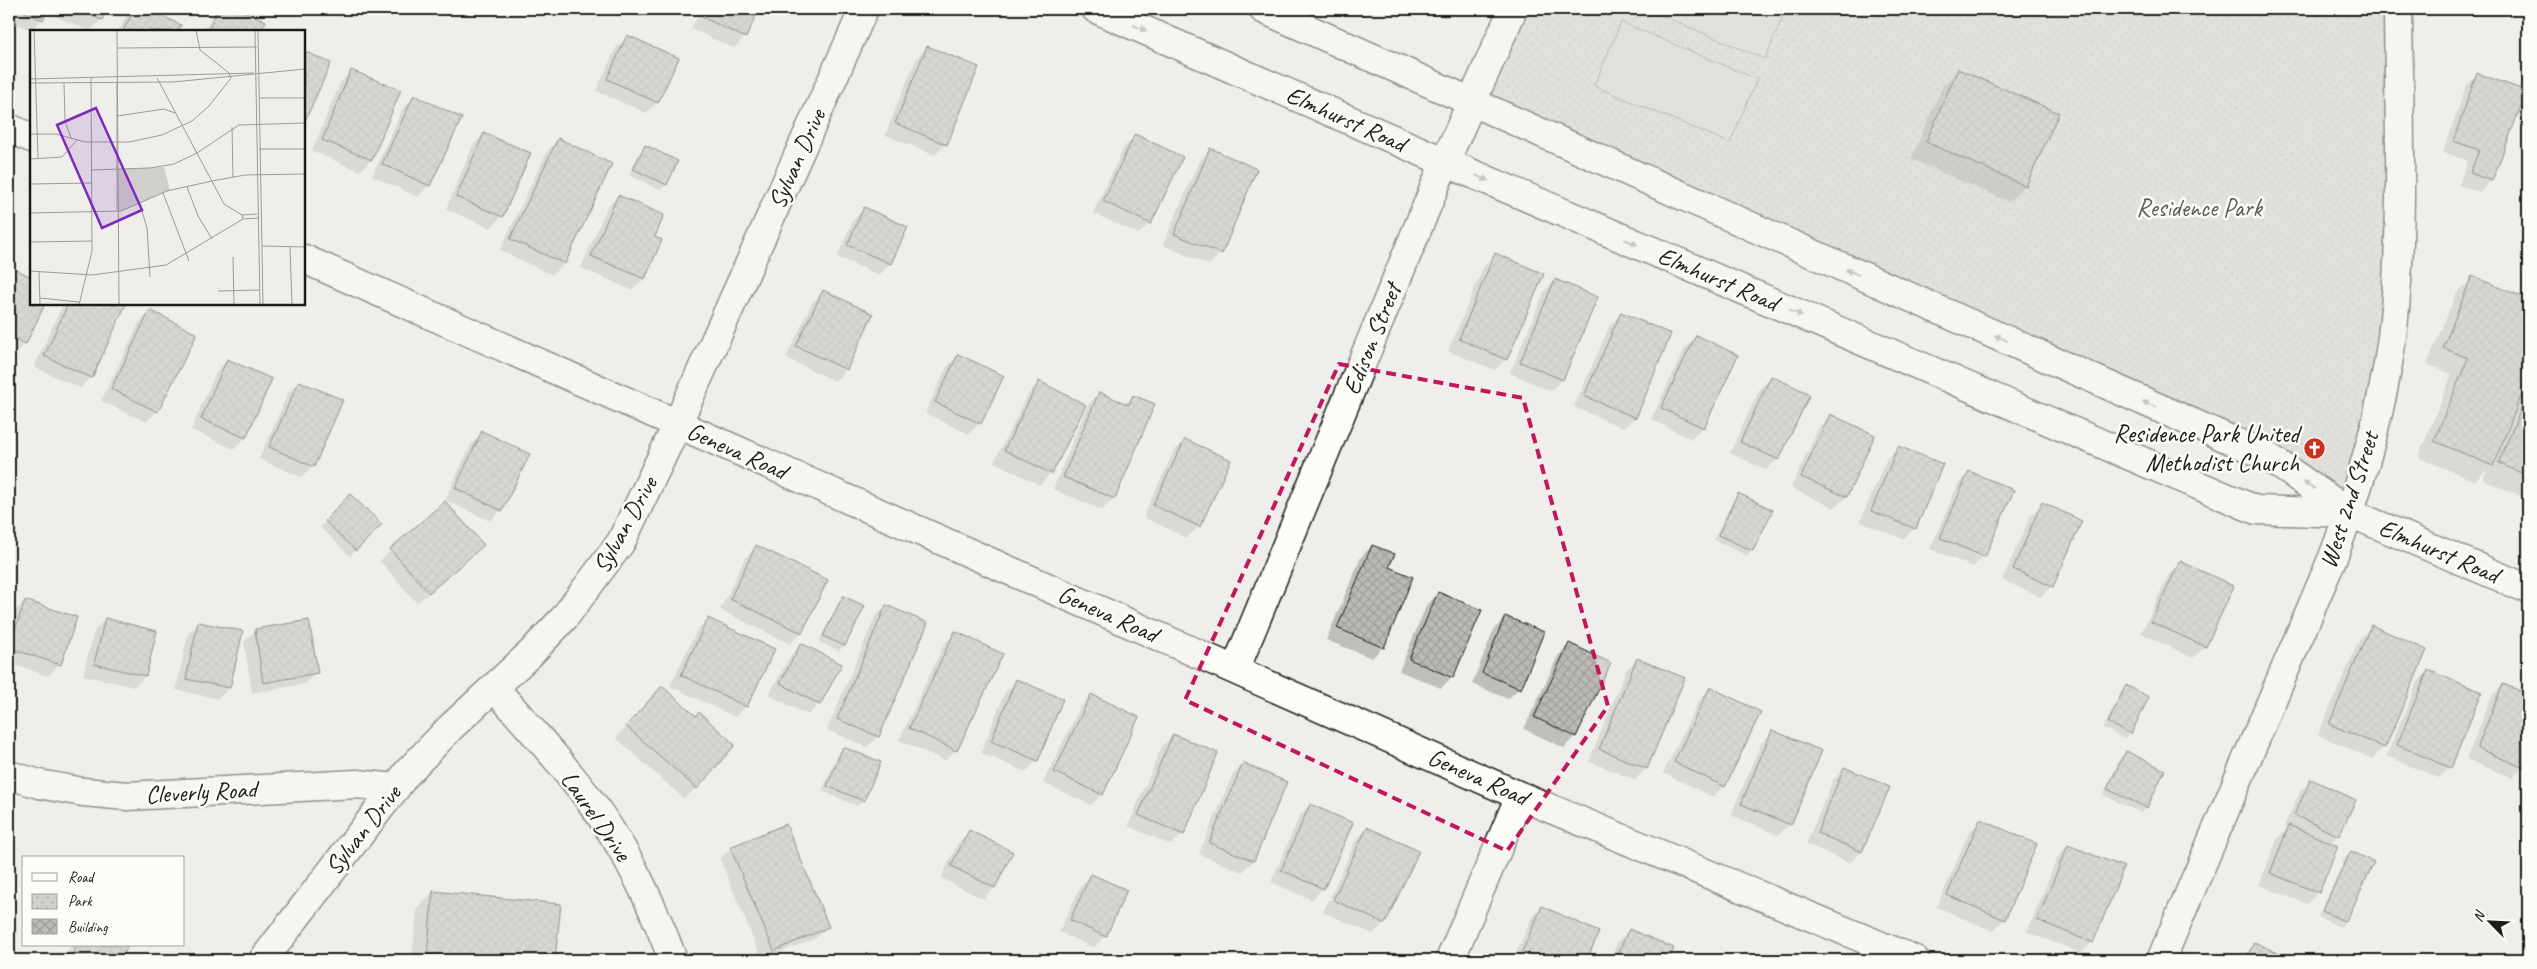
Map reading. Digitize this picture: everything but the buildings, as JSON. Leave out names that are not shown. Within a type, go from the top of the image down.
[{"type":"street","name":"Sylvan Drive","points":[[262,960],[396,788],[451,727],[531,653],[564,618],[595,580],[621,542],[677,424],[864,9]]},
{"type":"street","name":"Elmhurst Road","points":[[1096,9],[1445,162],[2256,510],[2350,513]]},
{"type":"street","name":"Elmhurst Road","points":[[1263,9],[2266,456],[2350,513],[2528,589]]},
{"type":"street","name":"Edison Street","points":[[1235,670],[1445,162],[1513,9]]},
{"type":"street","name":"West 2nd Street","points":[[2161,960],[2333,557],[2350,513],[2372,436],[2385,378],[2394,320],[2400,218],[2398,9]]},
{"type":"street","points":[[9,128],[30,138]]},
{"type":"street","name":"Geneva Road","points":[[305,259],[1520,796],[1915,960]]},
{"type":"street","name":"Laurel Drive","points":[[494,687],[582,789],[614,834],[645,892],[673,960]]},
{"type":"street","name":"Cleverly Road","points":[[9,775],[74,790],[127,796],[357,784],[396,788]]},
{"type":"street","points":[[1450,960],[1520,796]]},
{"type":"highlighted area","points":[[1339,364],[1523,398],[1608,706],[1507,851],[1185,700]]},
{"type":"green space","name":"Residence Park","points":[[1513,9],[2398,9],[2401,218],[2350,513],[2267,456],[1472,103]]},
{"type":"green space","points":[[1646,9],[1786,9],[1765,59]]},
{"type":"green space","points":[[1621,22],[1757,79],[1730,143],[1594,86]]},
{"type":"place","name":"Residence Park United Methodist Church","points":[[2315,448]]}]
